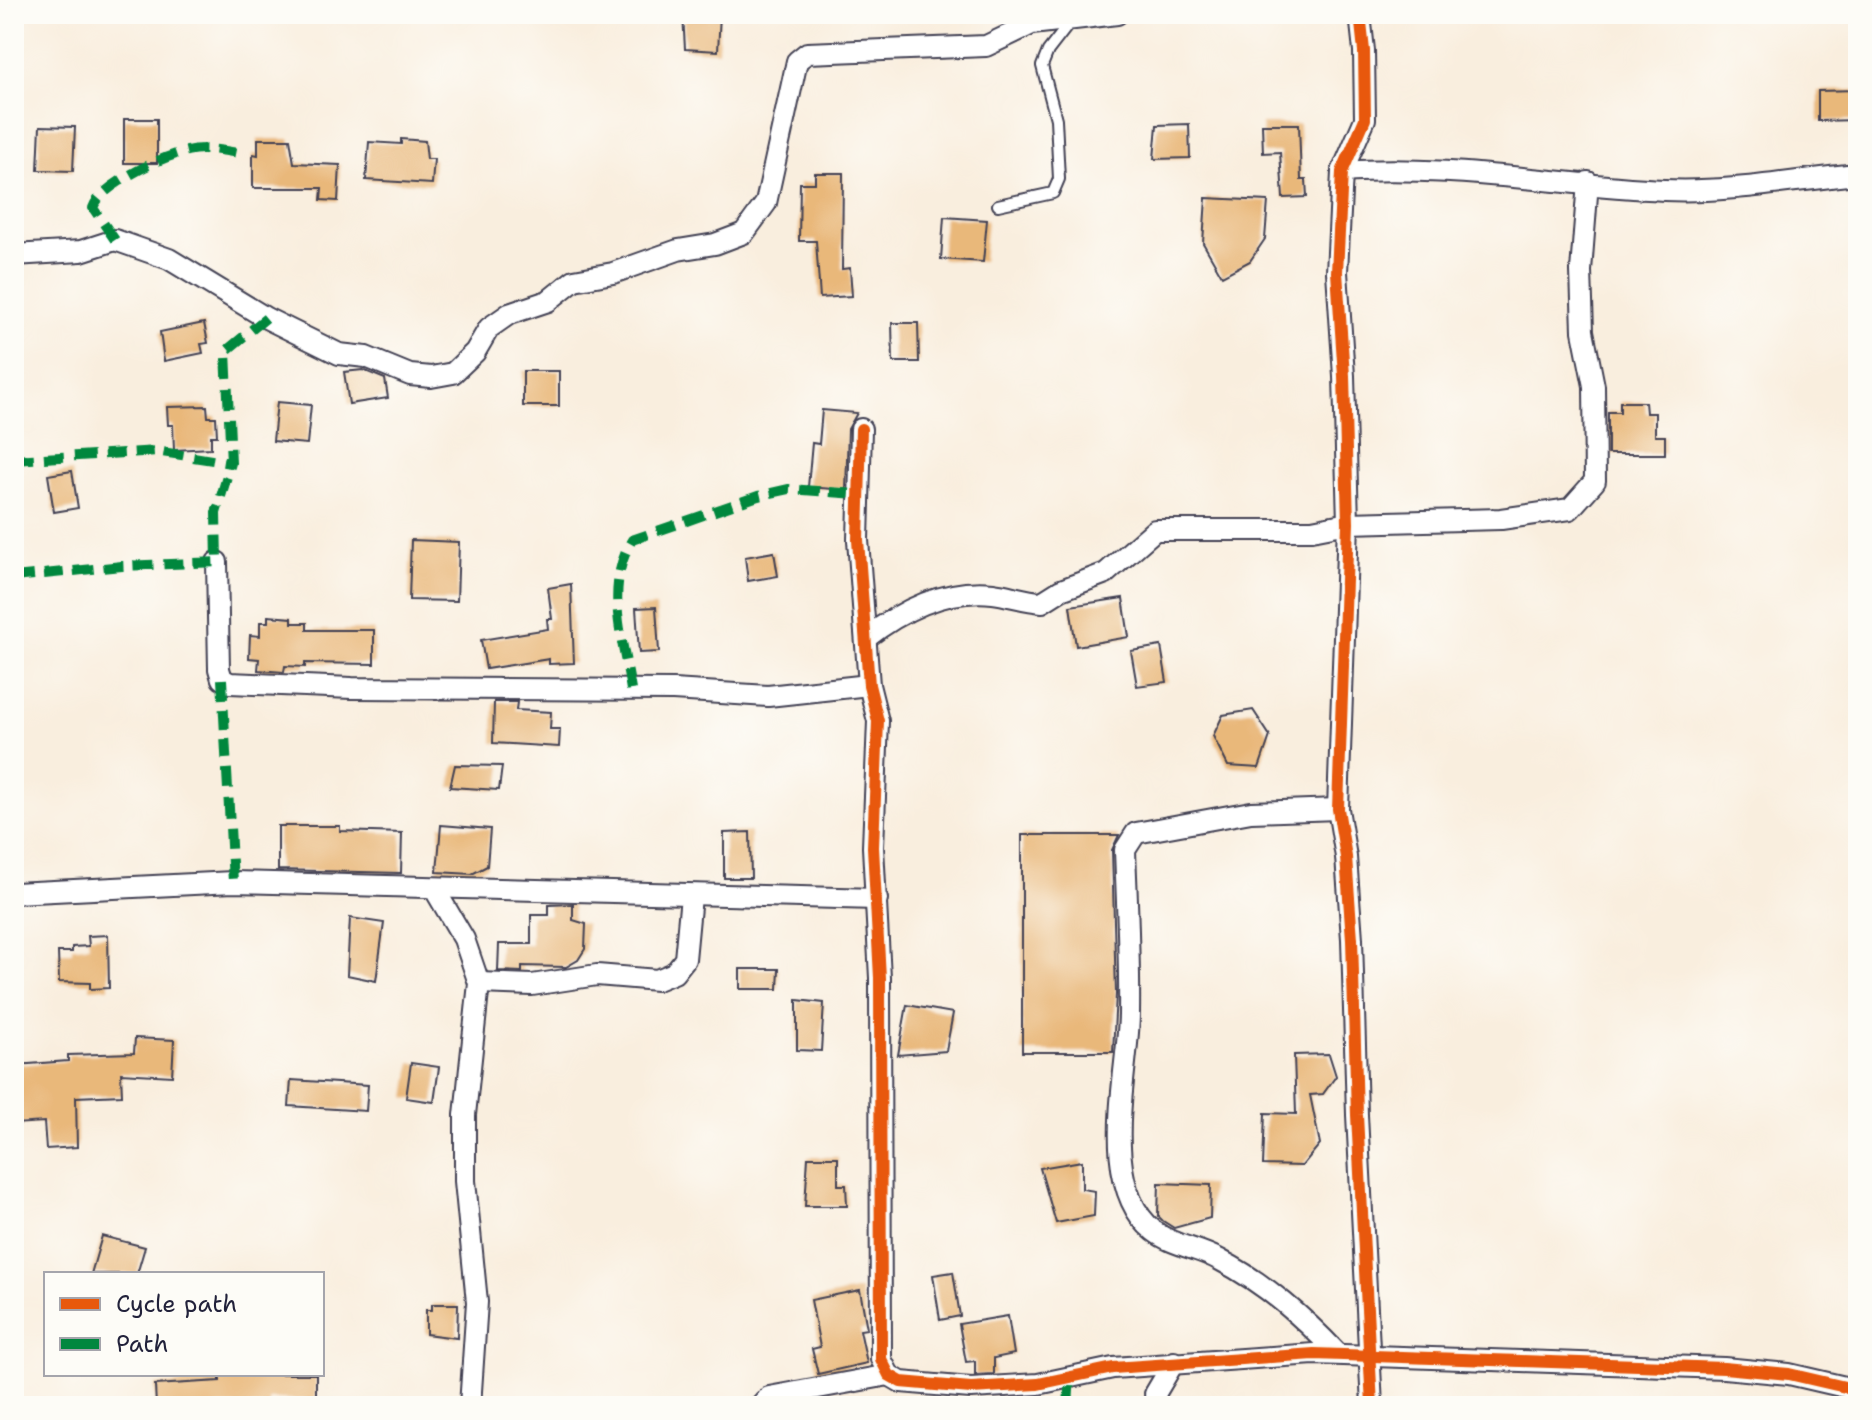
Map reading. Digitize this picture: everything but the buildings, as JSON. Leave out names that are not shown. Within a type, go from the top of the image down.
[{"type":"street","points":[[14,255],[81,251],[115,240],[169,259],[266,318],[339,354],[366,357],[410,375],[453,373],[475,352],[489,328],[509,314],[548,301],[574,280],[613,273],[678,250],[715,244],[744,233],[766,203],[797,61],[807,53],[986,46],[1032,24],[1117,14]]},
{"type":"street","points":[[1360,14],[1365,119],[1342,172],[1337,272],[1344,376],[1348,523],[1338,809],[1346,857],[1352,939],[1357,1115],[1372,1406]]},
{"type":"street","points":[[1342,172],[1422,170],[1665,190],[1742,188],[1858,174]]},
{"type":"street","points":[[866,638],[897,614],[948,595],[992,593],[1042,602],[1061,590],[1106,573],[1155,530],[1312,530],[1348,523],[1501,519],[1570,509],[1595,481],[1594,386],[1583,331],[1581,271],[1588,182]]},
{"type":"street","points":[[861,429],[856,506],[869,685],[878,721],[873,847],[877,899],[881,1359],[889,1375],[901,1382],[985,1387],[1038,1384],[1113,1368],[1174,1362],[1338,1354],[1371,1358],[1724,1368],[1789,1374],[1858,1390]]},
{"type":"street","points":[[217,562],[219,669],[222,679],[230,683],[321,688],[673,690],[768,696],[869,685]]},
{"type":"street","points":[[1338,809],[1251,812],[1136,833],[1130,838],[1125,850],[1128,1045],[1119,1090],[1124,1177],[1144,1220],[1154,1231],[1191,1250],[1218,1258],[1293,1306],[1338,1354]]},
{"type":"street","points":[[14,893],[233,882],[365,888],[417,886],[435,890],[691,896],[805,895],[877,899]]},
{"type":"street","points":[[435,890],[464,939],[479,983],[465,1115],[465,1181],[477,1302],[470,1406]]},
{"type":"street","points":[[479,983],[532,985],[597,975],[657,980],[674,973],[685,959],[691,896]]},
{"type":"street","points":[[1157,1406],[1155,1394],[1174,1362]]},
{"type":"street","points":[[761,1406],[769,1397],[889,1375]]},
{"type":"lane","points":[[998,205],[1053,193],[1059,179],[1056,119],[1042,66],[1048,51],[1073,19]]},
{"type":"marked path","points":[[115,240],[93,208],[98,199],[119,181],[149,165],[187,151],[206,149],[237,153]]},
{"type":"marked path","points":[[14,577],[122,566],[217,562],[216,513],[231,463],[226,351],[266,318]]},
{"type":"marked path","points":[[14,460],[156,451],[231,463]]},
{"type":"marked path","points":[[631,690],[620,633],[617,595],[619,576],[632,540],[758,496],[789,489],[857,494]]},
{"type":"marked path","points":[[222,679],[233,882]]},
{"type":"marked path","points":[[1068,1406],[1070,1375]]},
{"type":"cycle path","points":[[1360,14],[1365,119],[1342,172],[1337,272],[1344,376],[1348,523],[1338,809],[1346,857],[1352,939],[1357,1115],[1372,1406]]},
{"type":"cycle path","points":[[861,429],[858,540],[869,685],[878,721],[873,847],[880,978],[881,1359],[889,1375],[901,1382],[971,1388],[1038,1384],[1113,1368],[1314,1354],[1724,1368],[1789,1374],[1858,1390]]}]
